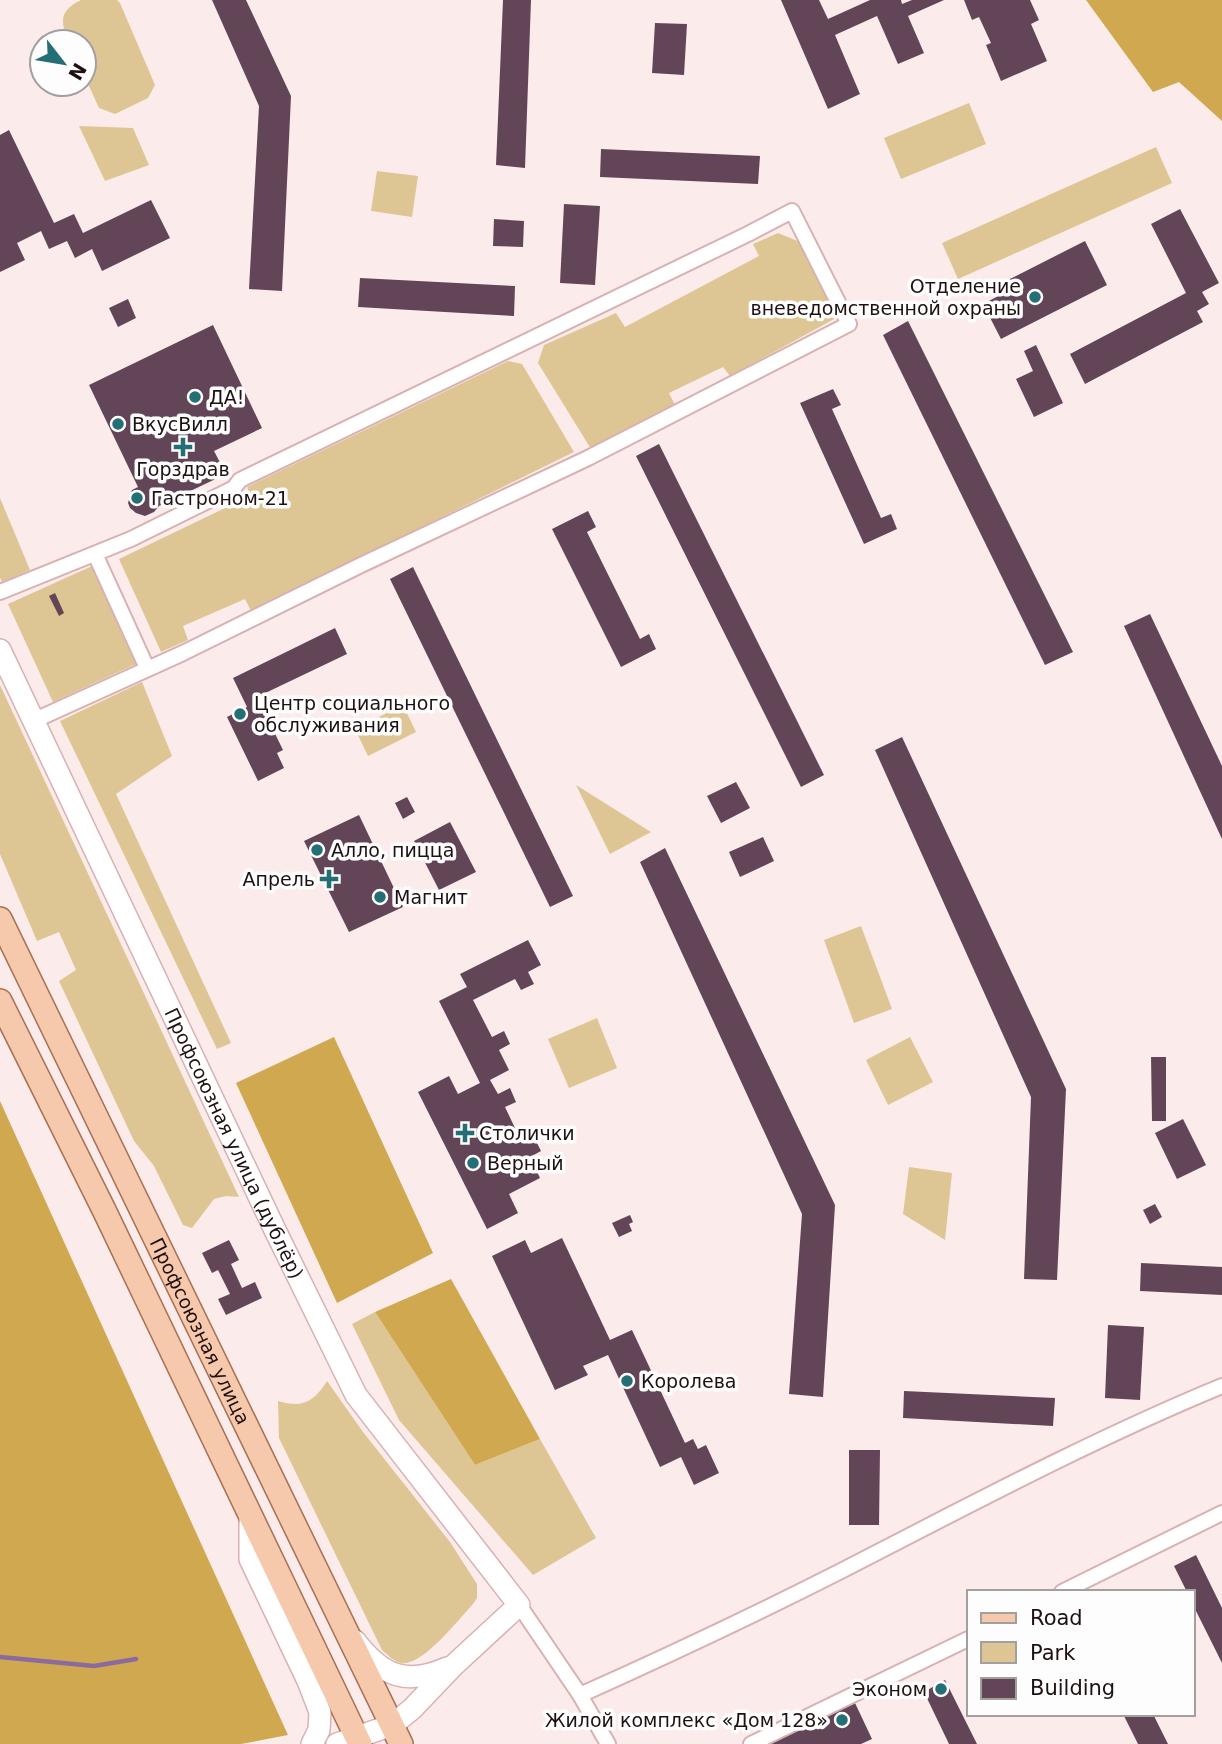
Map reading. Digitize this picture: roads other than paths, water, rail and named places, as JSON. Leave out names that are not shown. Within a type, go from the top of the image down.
[{"type":"main road","name":"Профсоюзная улица","points":[[0,919],[396,1735]]},
{"type":"main road","name":"Профсоюзная улица","points":[[0,1001],[250,1512],[352,1742]]},
{"type":"street","points":[[0,592],[95,554],[234,488],[240,480],[792,211],[849,324],[588,458],[183,653],[33,721]]},
{"type":"street","points":[[95,554],[147,668]]},
{"type":"street","name":"Профсоюзная улица (дублёр)","points":[[0,650],[356,1395],[519,1605]]},
{"type":"street","points":[[580,1695],[823,1580],[1085,1447],[1222,1386]]},
{"type":"street","points":[[250,1512],[250,1559],[309,1681],[320,1712],[319,1730],[312,1744]]},
{"type":"street","points":[[1066,1590],[1222,1513]]},
{"type":"street","points":[[352,1742],[396,1735],[412,1709],[453,1666],[519,1605],[580,1695],[608,1744]]},
{"type":"street","points":[[345,1627],[365,1654],[379,1667],[397,1676],[413,1678],[433,1675],[453,1666]]},
{"type":"street","points":[[751,1744],[967,1639]]},
{"type":"waterway","points":[[0,1657],[94,1666],[136,1659]]},
{"type":"place","name":"Отделение вневедомственной охраны","points":[[1035,297]]},
{"type":"place","name":"ДА!","points":[[195,397]]},
{"type":"place","name":"ВкусВилл","points":[[118,424]]},
{"type":"place","name":"Горздрав","points":[[183,447]]},
{"type":"place","name":"Гастроном-21","points":[[137,498]]},
{"type":"place","name":"Центр социального обслуживания","points":[[240,714]]},
{"type":"place","name":"Алло, пицца","points":[[317,850]]},
{"type":"place","name":"Апрель","points":[[329,879]]},
{"type":"place","name":"Магнит","points":[[380,897]]},
{"type":"place","name":"Столички","points":[[465,1133]]},
{"type":"place","name":"Верный","points":[[473,1163]]},
{"type":"place","name":"Королева","points":[[627,1381]]},
{"type":"place","name":"Эконом","points":[[941,1689]]},
{"type":"place","name":"Жилой комплекс «Дом 128»","points":[[842,1720]]}]
